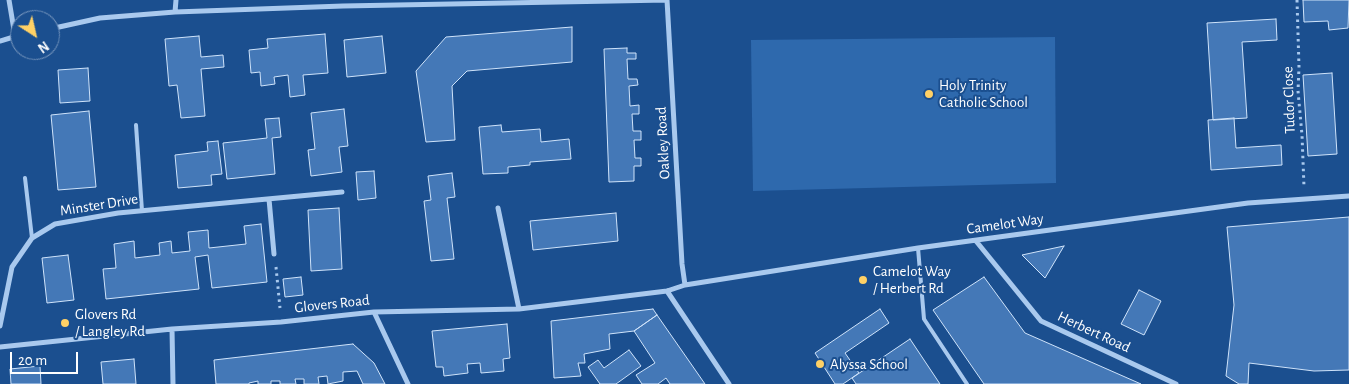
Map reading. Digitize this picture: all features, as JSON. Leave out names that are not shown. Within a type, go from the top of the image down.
[{"type":"street","points":[[176,0],[176,12]]},
{"type":"street","points":[[60,27],[100,18],[176,12],[343,6],[667,0]]},
{"type":"street","name":"Oakley Road","points":[[667,0],[685,285]]},
{"type":"street","name":"Minster Drive","points":[[0,326],[12,267],[32,238],[55,224],[118,213],[342,192]]},
{"type":"street","name":"Camelot Way","points":[[667,292],[685,285],[918,248],[1248,203],[1349,196]]},
{"type":"street","points":[[269,199],[274,254]]},
{"type":"street","points":[[498,208],[519,309]]},
{"type":"street","name":"Herbert Road","points":[[976,241],[1041,321],[1176,384]]},
{"type":"street","points":[[667,292],[729,384]]},
{"type":"street","name":"Glovers Road","points":[[0,347],[172,329],[281,322],[374,312],[519,309],[667,292]]},
{"type":"street","points":[[374,312],[408,384]]},
{"type":"street","points":[[172,329],[173,384]]},
{"type":"lane","points":[[136,125],[142,211]]},
{"type":"lane","points":[[25,178],[32,238]]},
{"type":"lane","points":[[918,248],[924,319],[967,384]]},
{"type":"path","name":"Tudor Close","points":[[1297,0],[1298,91],[1305,199]]},
{"type":"path","points":[[274,254],[281,322]]},
{"type":"shaded area","points":[[1055,37],[1056,183],[753,191],[751,40]]},
{"type":"building","points":[[1303,0],[1349,0],[1348,28],[1329,30],[1328,21],[1304,22]]},
{"type":"building","points":[[1276,19],[1277,40],[1242,42],[1247,118],[1213,120],[1207,23]]},
{"type":"building","points":[[572,27],[572,62],[467,71],[452,86],[455,140],[426,142],[416,71],[446,37]]},
{"type":"building","points":[[325,34],[328,73],[303,75],[305,95],[290,97],[288,75],[274,77],[275,84],[261,86],[260,72],[251,73],[249,50],[268,48],[267,39]]},
{"type":"building","points":[[199,36],[201,57],[223,55],[224,67],[201,69],[205,116],[181,118],[177,85],[169,86],[165,39]]},
{"type":"building","points":[[382,36],[386,73],[347,77],[344,40]]},
{"type":"building","points":[[627,48],[627,53],[636,53],[636,59],[627,59],[628,79],[637,79],[638,85],[629,86],[630,106],[639,105],[639,114],[632,114],[633,131],[641,131],[641,140],[634,140],[635,158],[641,158],[641,166],[634,166],[634,181],[609,182],[604,49]]},
{"type":"building","points":[[88,68],[90,101],[60,103],[58,70]]},
{"type":"building","points":[[1332,73],[1337,154],[1308,156],[1303,75]]},
{"type":"building","points":[[344,109],[348,146],[339,147],[342,172],[311,176],[308,150],[315,149],[311,113]]},
{"type":"building","points":[[89,111],[96,187],[58,190],[51,115]]},
{"type":"building","points":[[279,118],[281,137],[272,138],[275,174],[227,179],[223,143],[267,138],[265,119]]},
{"type":"building","points":[[1234,118],[1236,148],[1281,145],[1282,165],[1211,170],[1208,120]]},
{"type":"building","points":[[501,125],[502,132],[540,129],[541,142],[569,139],[571,159],[530,162],[530,165],[508,167],[508,173],[483,174],[479,127]]},
{"type":"building","points":[[218,141],[222,174],[211,175],[212,185],[178,188],[175,155],[208,151],[207,142]]},
{"type":"building","points":[[374,171],[376,198],[358,200],[356,172]]},
{"type":"building","points":[[452,173],[455,197],[447,198],[454,259],[431,261],[424,201],[431,200],[428,176]]},
{"type":"building","points":[[339,208],[342,269],[311,271],[308,210]]},
{"type":"building","points":[[616,213],[618,241],[533,250],[530,221]]},
{"type":"building","points":[[1349,217],[1349,370],[1314,371],[1249,363],[1248,384],[1239,384],[1226,376],[1234,305],[1227,227]]},
{"type":"building","points":[[261,224],[267,282],[212,288],[208,255],[195,257],[199,289],[106,299],[103,269],[116,268],[114,244],[134,241],[135,258],[160,255],[159,243],[171,241],[172,253],[190,251],[188,232],[208,230],[209,248],[246,244],[244,226]]},
{"type":"building","points":[[1064,246],[1045,278],[1022,255]]},
{"type":"building","points":[[68,255],[74,300],[47,303],[42,258]]},
{"type":"building","points":[[301,277],[303,295],[285,297],[283,279]]},
{"type":"building","points":[[984,277],[1025,333],[1141,384],[984,384],[933,310]]},
{"type":"building","points":[[1139,290],[1161,301],[1144,335],[1121,324]]},
{"type":"building","points":[[653,309],[657,315],[634,331],[609,334],[610,349],[584,354],[585,363],[578,363],[581,376],[554,378],[551,321]]},
{"type":"building","points":[[880,309],[889,323],[845,353],[859,373],[843,384],[835,384],[815,353]]},
{"type":"building","points":[[657,315],[705,384],[670,384],[666,378],[658,384],[642,384],[636,375],[655,363],[634,331]]},
{"type":"building","points":[[507,324],[510,358],[503,359],[504,371],[481,373],[480,363],[467,364],[468,373],[444,376],[443,367],[436,367],[432,331]]},
{"type":"building","points":[[910,339],[940,384],[856,384],[852,378]]},
{"type":"building","points":[[353,344],[374,363],[385,384],[363,384],[357,371],[343,372],[343,381],[328,384],[327,376],[318,377],[319,384],[304,384],[304,379],[295,379],[296,384],[280,384],[280,381],[271,381],[271,384],[258,384],[258,381],[249,384],[216,384],[214,360]]},
{"type":"building","points":[[629,350],[641,366],[616,384],[600,384],[588,367],[598,360],[604,368]]},
{"type":"building","points":[[134,359],[136,384],[103,384],[101,362]]},
{"type":"building","points":[[40,366],[41,384],[11,384],[10,369]]},
{"type":"place","name":"Holy Trinity Catholic School","points":[[929,94]]},
{"type":"place","name":"Camelot Way / Herbert Rd","points":[[863,280]]},
{"type":"place","name":"Glovers Rd / Langley Rd","points":[[65,323]]},
{"type":"place","name":"Alyssa School","points":[[820,364]]}]
